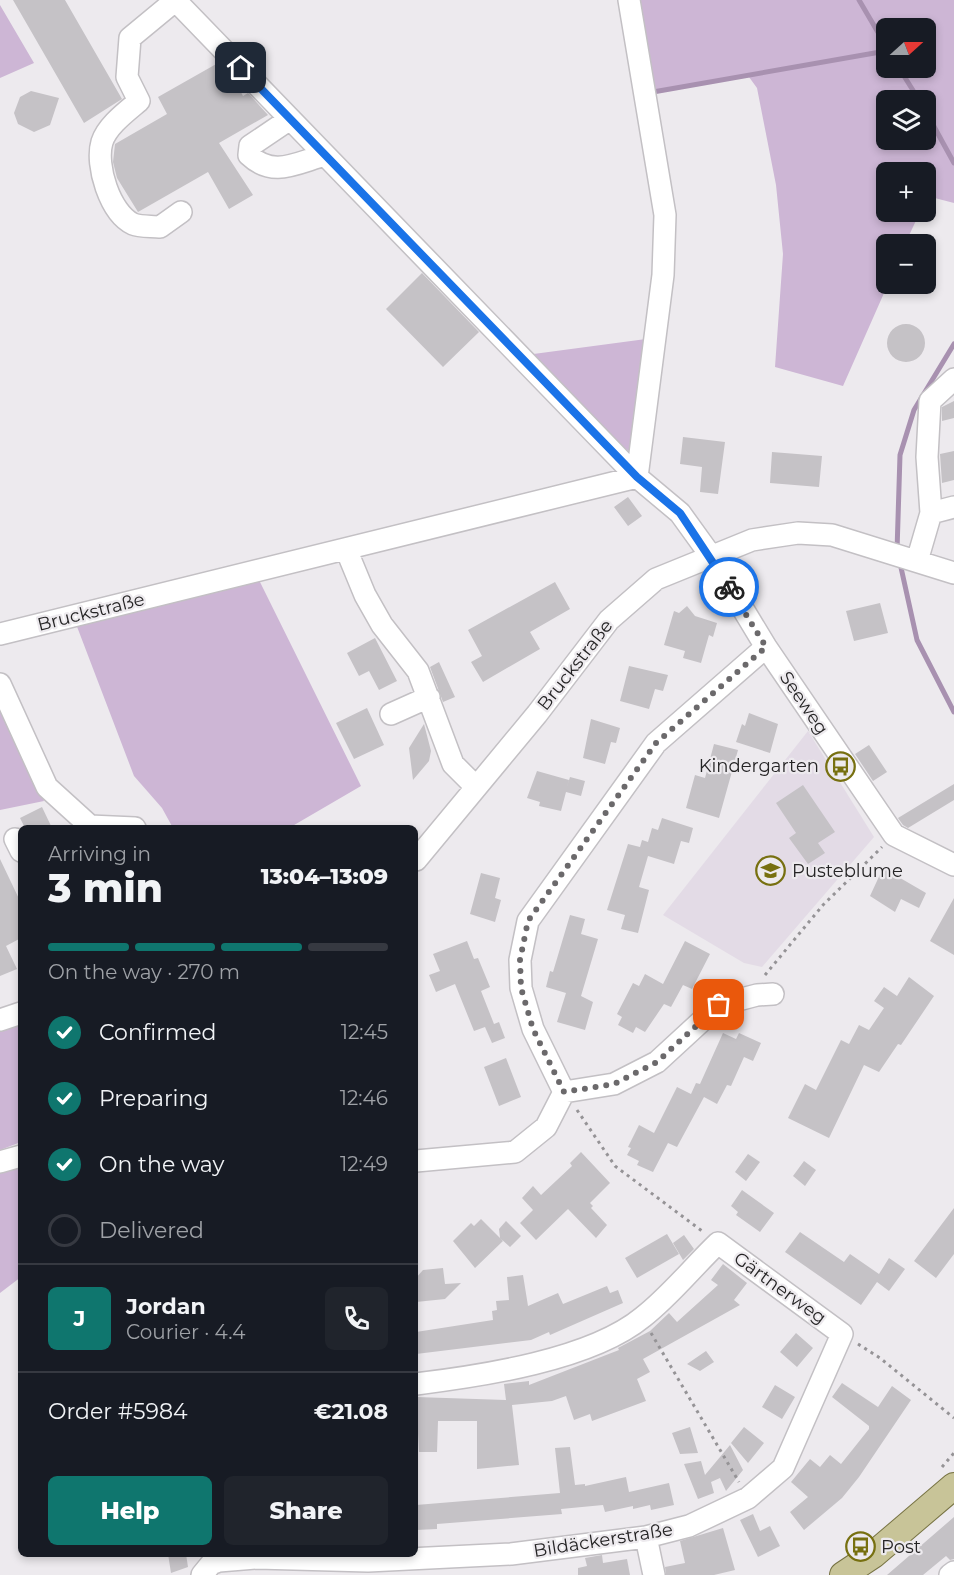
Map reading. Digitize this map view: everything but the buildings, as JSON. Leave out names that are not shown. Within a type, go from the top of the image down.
[{"type":"main road","points":[[843,1575],[866,1560],[954,1486]]},
{"type":"street","points":[[176,0],[130,38],[127,77],[139,101],[120,117],[102,140],[98,164],[116,209],[133,224],[160,227],[181,212]]},
{"type":"street","name":"Seeweg","points":[[176,0],[637,477],[680,513],[711,556],[766,647],[894,835],[954,865]]},
{"type":"street","points":[[629,0],[665,215],[663,275],[637,477]]},
{"type":"street","points":[[290,119],[250,146],[249,155],[261,166],[277,168],[325,155]]},
{"type":"street","points":[[914,560],[932,513],[927,457],[930,401],[954,379]]},
{"type":"street","name":"Bruckstraße","points":[[0,634],[637,477]]},
{"type":"street","points":[[932,513],[954,507]]},
{"type":"street","name":"Bruckstraße","points":[[418,858],[537,714],[609,620],[656,579],[752,540],[798,533],[832,535],[954,573]]},
{"type":"street","points":[[346,549],[376,615],[418,671],[453,764],[476,787]]},
{"type":"street","points":[[564,1092],[533,1029],[521,988],[520,960],[528,921],[656,743],[766,647]]},
{"type":"street","points":[[0,684],[47,787],[89,825]]},
{"type":"street","points":[[391,714],[429,697]]},
{"type":"street","points":[[564,1092],[614,1084],[657,1062],[719,1005],[765,994]]},
{"type":"street","points":[[0,1020],[18,1014]]},
{"type":"street","points":[[418,1161],[515,1152],[546,1127],[564,1092]]},
{"type":"street","points":[[0,1162],[18,1157]]},
{"type":"street","points":[[418,1384],[488,1375],[597,1344],[642,1318],[718,1243]]},
{"type":"street","name":"Gärtnerweg","points":[[718,1243],[842,1334]]},
{"type":"street","name":"Bildäckerstraße","points":[[207,1564],[257,1558],[368,1563],[511,1554],[646,1537],[689,1526],[748,1498],[783,1468],[842,1334]]},
{"type":"street","points":[[646,1537],[654,1575]]},
{"type":"street","points":[[950,1575],[954,1572]]},
{"type":"path","points":[[765,994],[766,972],[823,905],[894,835]]},
{"type":"path","points":[[564,1092],[615,1167],[718,1243]]},
{"type":"path","points":[[642,1318],[748,1498]]},
{"type":"path","points":[[842,1334],[880,1358],[954,1418]]},
{"type":"shaded area","points":[[636,0],[954,0],[954,203],[936,198],[936,162],[876,162],[876,222],[915,222],[910,234],[876,234],[876,294],[884,294],[843,386],[775,367],[783,254],[776,185],[757,88],[749,77],[650,93]]},
{"type":"shaded area","points":[[0,5],[34,63],[0,78]]},
{"type":"shaded area","points":[[646,339],[636,455],[624,448],[526,355]]},
{"type":"shaded area","points":[[259,580],[361,786],[294,825],[171,825],[162,808],[134,776],[76,624]]},
{"type":"shaded area","points":[[0,704],[44,801],[0,810]]},
{"type":"shaded area","name":"Pusteblume","points":[[808,731],[874,837],[762,967],[744,963],[663,915]]},
{"type":"shaded area","points":[[18,1017],[18,1143],[0,1150],[0,1023]]},
{"type":"shaded area","points":[[18,1163],[18,1279],[0,1293],[0,1169]]},
{"type":"waterway","points":[[859,0],[876,29]]},
{"type":"waterway","points":[[653,92],[876,53]]},
{"type":"waterway","points":[[905,78],[913,90]]},
{"type":"waterway","points":[[936,130],[954,163]]},
{"type":"waterway","points":[[897,551],[900,455],[914,410],[954,344]]},
{"type":"waterway","points":[[900,563],[917,640],[954,712]]},
{"type":"way so far","points":[[719,1005],[657,1062],[614,1084],[564,1092],[533,1029],[521,988],[520,960],[528,921],[656,743],[766,647],[729,587]]},
{"type":"place","name":"Kindergarten","points":[[840,766]]},
{"type":"place","name":"Pusteblume","points":[[771,871]]},
{"type":"place","name":"Post","points":[[860,1547]]},
{"type":"route","points":[[241,68],[637,477],[680,513],[711,556],[729,587]]}]
